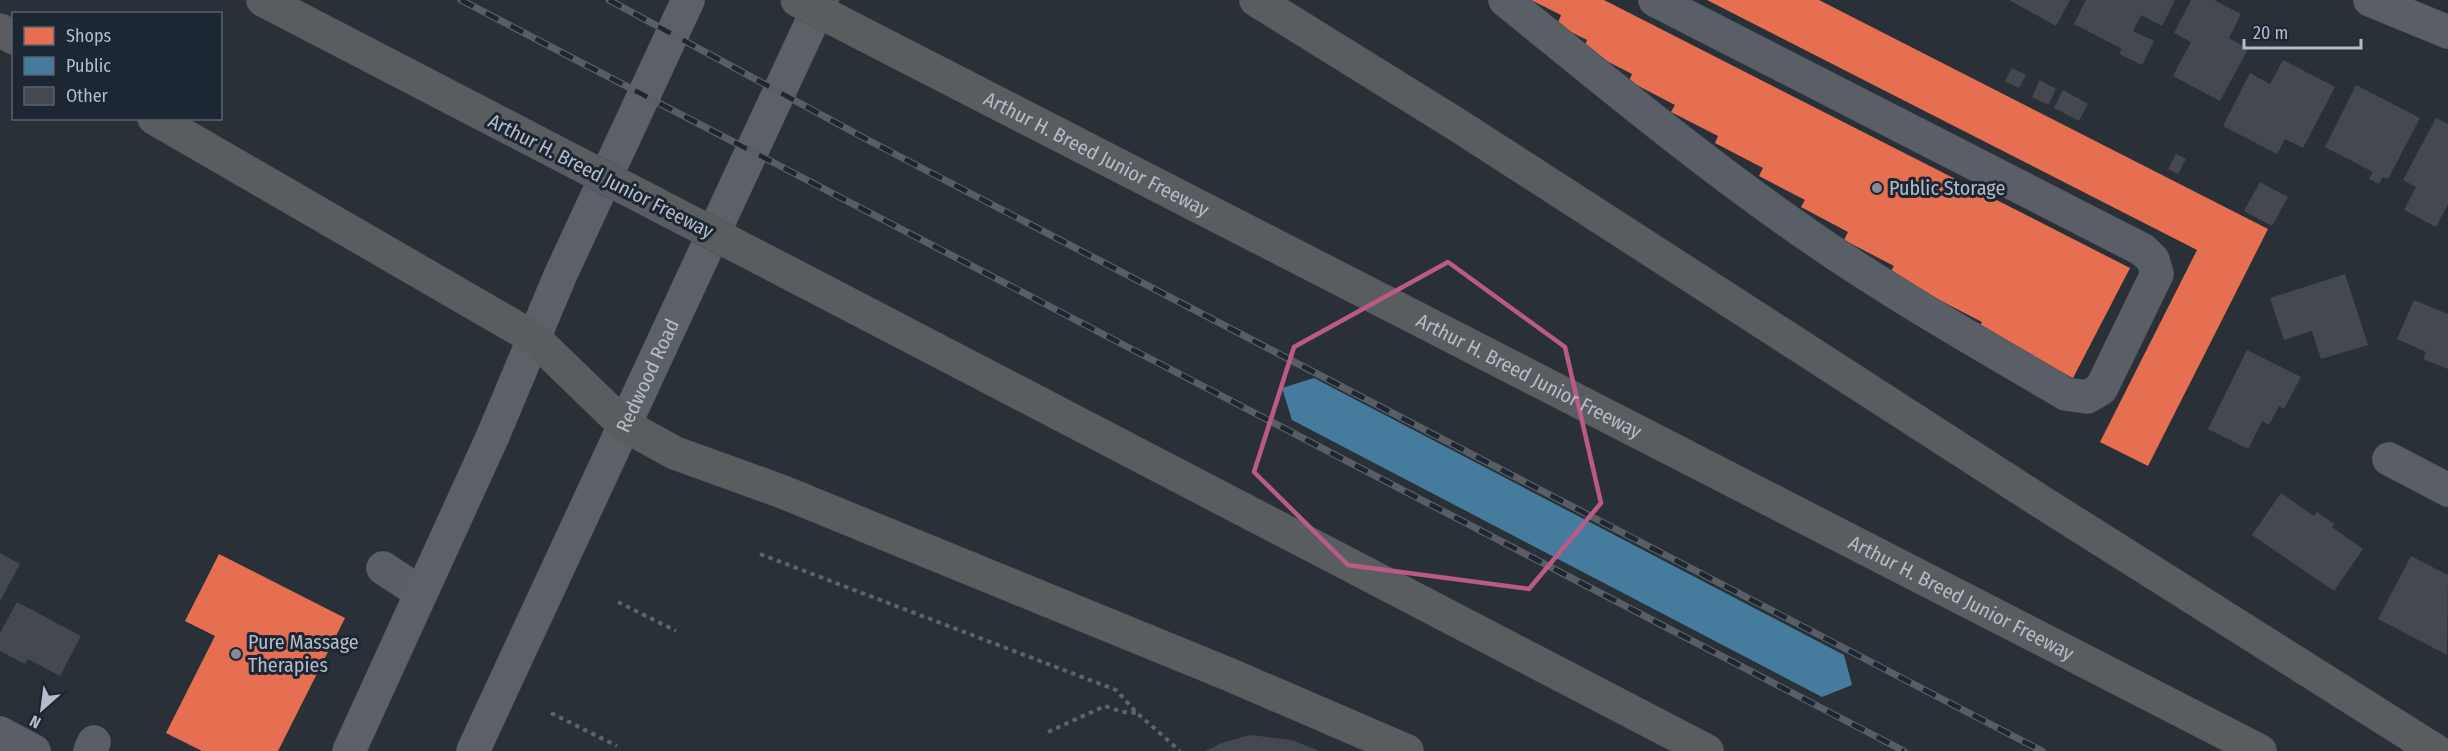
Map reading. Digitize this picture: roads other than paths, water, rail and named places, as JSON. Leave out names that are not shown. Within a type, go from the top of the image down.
[{"type":"highway","name":"Arthur H. Breed Junior Freeway","points":[[263,0],[1707,751]]},
{"type":"highway","name":"Arthur H. Breed Junior Freeway","points":[[796,0],[2260,751]]},
{"type":"highway","points":[[1256,0],[1469,132],[2040,501],[2436,751]]},
{"type":"highway","points":[[157,120],[534,338],[624,425],[675,453],[794,497],[1228,674],[1407,751]]},
{"type":"main road","points":[[349,751],[688,0]]},
{"type":"main road","name":"Redwood Road","points":[[472,751],[822,0]]},
{"type":"street","points":[[1505,0],[1624,96],[1795,226],[1914,305],[2066,394],[2087,397],[2101,389],[2157,274],[2153,260],[2143,250],[1655,0]]},
{"type":"street","points":[[2370,0],[2448,32]]},
{"type":"street","points":[[2388,459],[2448,490]]},
{"type":"street","points":[[383,568],[421,593]]},
{"type":"street","points":[[0,733],[34,751]]},
{"type":"railway","points":[[461,0],[1904,751]]},
{"type":"railway","points":[[609,0],[866,139],[2042,751]]},
{"type":"place","name":"Public Storage","points":[[1877,188]]},
{"type":"place","name":"Pure Massage Therapies","points":[[236,654]]}]
